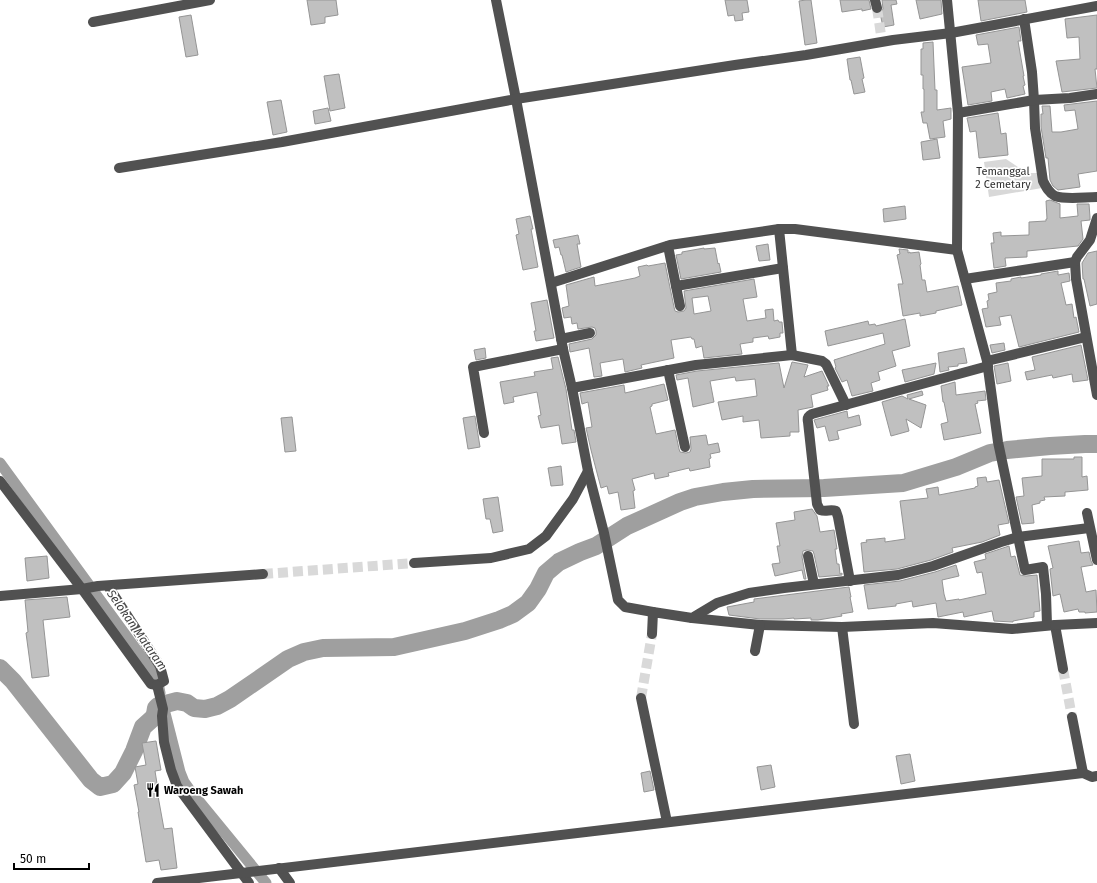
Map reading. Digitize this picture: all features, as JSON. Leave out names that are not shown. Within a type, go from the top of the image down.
[{"type":"street","points":[[93,22],[210,0]]},
{"type":"street","points":[[496,0],[588,472],[610,557],[618,600],[625,607],[692,618],[760,626],[842,627],[933,623],[1012,629],[1051,625],[1097,623]]},
{"type":"street","points":[[947,0],[958,113],[957,250],[987,363],[998,442],[1025,570],[1043,567],[1051,625],[1063,669]]},
{"type":"street","points":[[119,168],[282,142],[516,99],[882,39],[951,33],[1097,6]]},
{"type":"street","points":[[1024,19],[1032,72],[1034,128],[1046,188],[1055,196],[1097,197]]},
{"type":"street","points":[[958,113],[1034,100],[1070,98],[1097,94]]},
{"type":"street","points":[[1097,218],[1090,240],[1075,262],[1076,279],[1097,396]]},
{"type":"street","points":[[551,283],[668,246],[779,229],[795,229],[957,250]]},
{"type":"street","points":[[779,229],[792,355]]},
{"type":"street","points":[[668,246],[680,306]]},
{"type":"street","points":[[965,278],[1075,262]]},
{"type":"street","points":[[676,286],[783,268]]},
{"type":"street","points":[[561,339],[590,333]]},
{"type":"street","points":[[850,580],[836,511],[824,512],[820,510],[817,504],[807,418],[812,414],[987,363],[1086,337]]},
{"type":"street","points":[[484,433],[473,367],[563,349]]},
{"type":"street","points":[[572,388],[696,365],[792,355],[822,361],[826,364],[846,405]]},
{"type":"street","points":[[668,370],[685,447]]},
{"type":"street","points":[[414,563],[491,558],[529,549],[546,536],[573,499],[588,472]]},
{"type":"street","points":[[0,481],[157,683]]},
{"type":"street","points":[[1086,513],[1097,560]]},
{"type":"street","points":[[692,618],[717,603],[749,593],[814,584],[898,576],[934,566],[1018,537],[1089,528]]},
{"type":"street","points":[[808,556],[814,584]]},
{"type":"street","points":[[0,596],[103,586],[263,574]]},
{"type":"street","points":[[103,586],[160,666],[157,683],[163,709],[162,716],[164,742],[171,770],[177,786],[246,872],[250,883]]},
{"type":"street","points":[[652,634],[654,612]]},
{"type":"street","points":[[755,651],[760,626]]},
{"type":"street","points":[[842,627],[854,724]]},
{"type":"street","points":[[641,698],[667,822]]},
{"type":"street","points":[[1072,717],[1083,773]]},
{"type":"street","points":[[157,883],[1083,773],[1092,777],[1097,776]]},
{"type":"street","points":[[277,868],[290,883]]},
{"type":"green space","name":"Temanggal 2 Cemetary","points":[[1006,159],[1027,173],[1039,173],[1042,188],[989,197],[984,162]]},
{"type":"building","points":[[307,0],[336,0],[338,15],[325,17],[325,23],[311,25]]},
{"type":"building","points":[[725,0],[747,0],[749,12],[742,13],[743,20],[735,21],[734,15],[728,16]]},
{"type":"building","points":[[811,0],[817,43],[805,45],[799,1]]},
{"type":"building","points":[[840,0],[869,0],[871,9],[842,12]]},
{"type":"building","points":[[882,0],[896,0],[897,4],[891,5],[894,25],[883,27],[880,13],[883,9]]},
{"type":"building","points":[[916,0],[941,0],[942,14],[920,19]]},
{"type":"building","points":[[978,0],[1025,0],[1027,12],[981,21]]},
{"type":"building","points":[[191,15],[198,55],[186,57],[179,17]]},
{"type":"building","points":[[1097,15],[1097,69],[1095,69],[1097,88],[1062,92],[1056,61],[1080,59],[1079,37],[1067,38],[1065,19]]},
{"type":"building","points":[[1019,27],[1021,41],[1018,41],[1024,76],[1025,85],[1023,86],[1025,94],[1007,98],[1005,89],[991,92],[992,101],[968,105],[962,67],[991,63],[988,44],[978,45],[976,35]]},
{"type":"building","points":[[933,42],[937,110],[951,108],[951,119],[943,121],[945,137],[930,139],[927,123],[923,123],[921,112],[924,112],[924,89],[923,75],[921,75],[921,49],[923,49],[923,43]]},
{"type":"building","points":[[860,57],[865,92],[854,94],[847,59]]},
{"type":"building","points":[[339,74],[345,108],[330,111],[324,76]]},
{"type":"building","points":[[281,100],[287,132],[273,135],[267,102]]},
{"type":"building","points":[[1097,101],[1097,171],[1078,174],[1080,187],[1058,190],[1053,186],[1050,180],[1048,158],[1046,158],[1041,127],[1041,114],[1043,114],[1042,106],[1050,106],[1052,132],[1061,132],[1078,129],[1075,110],[1065,111],[1064,105]]},
{"type":"building","points":[[328,108],[331,121],[315,124],[313,111]]},
{"type":"building","points":[[998,113],[1001,134],[1006,133],[1008,155],[979,158],[976,131],[970,132],[967,118]]},
{"type":"building","points":[[937,139],[940,158],[923,160],[921,142]]},
{"type":"building","points":[[1050,200],[1060,204],[1060,218],[1078,216],[1077,204],[1089,204],[1090,220],[1081,221],[1083,239],[1078,246],[1027,251],[1027,257],[1005,258],[1006,266],[994,268],[991,243],[994,243],[993,233],[1001,232],[1001,236],[1029,235],[1029,222],[1046,221],[1046,201]]},
{"type":"building","points":[[905,206],[906,219],[884,222],[883,209]]},
{"type":"building","points":[[530,216],[538,267],[523,270],[516,235],[519,234],[516,219]]},
{"type":"building","points":[[578,235],[580,244],[577,244],[581,267],[566,272],[559,247],[555,248],[553,240]]},
{"type":"building","points":[[768,244],[770,260],[759,261],[756,246]]},
{"type":"building","points":[[704,248],[715,248],[721,272],[681,279],[676,255],[682,254],[682,252]]},
{"type":"building","points":[[899,249],[908,250],[908,253],[919,252],[922,280],[925,280],[927,292],[958,286],[962,305],[920,316],[920,313],[903,316],[898,284],[903,284],[897,255],[900,254]]},
{"type":"building","points":[[1097,251],[1097,304],[1090,306],[1083,279],[1082,263],[1088,253]]},
{"type":"building","points":[[665,263],[675,311],[678,312],[684,311],[686,308],[684,291],[754,279],[757,297],[743,299],[747,321],[766,318],[765,310],[773,309],[774,321],[778,320],[779,322],[782,322],[783,333],[780,333],[780,337],[769,339],[768,336],[753,338],[753,342],[740,344],[742,354],[704,358],[702,346],[696,348],[694,339],[691,337],[671,340],[674,358],[641,365],[642,368],[625,372],[623,359],[600,363],[602,376],[594,377],[589,348],[570,352],[569,344],[592,339],[596,335],[596,331],[595,328],[592,327],[578,329],[577,323],[572,324],[571,317],[564,318],[562,308],[569,306],[566,285],[594,277],[595,286],[635,278],[640,276],[638,267]],"holes":[[[708,296],[711,311],[694,314],[692,298]]]},
{"type":"building","points":[[1058,271],[1058,275],[1069,273],[1070,281],[1061,283],[1066,305],[1072,304],[1074,318],[1076,317],[1079,332],[1019,347],[1011,315],[999,317],[1001,325],[986,327],[982,309],[988,308],[988,294],[997,292],[996,283]]},
{"type":"building","points":[[547,300],[554,338],[536,341],[534,331],[536,331],[531,303]]},
{"type":"building","points":[[905,319],[910,346],[892,351],[896,366],[878,372],[880,380],[871,383],[873,391],[852,396],[847,380],[842,382],[835,368],[834,360],[885,344],[883,333],[828,346],[825,331],[868,321],[869,325],[875,324],[876,326]]},
{"type":"building","points":[[1004,343],[1005,350],[992,353],[990,345]]},
{"type":"building","points":[[1081,345],[1088,380],[1073,382],[1072,374],[1053,378],[1052,375],[1027,380],[1025,372],[1035,370],[1032,357]]},
{"type":"building","points":[[485,348],[486,358],[476,360],[474,350]]},
{"type":"building","points":[[964,348],[967,363],[948,367],[949,370],[940,372],[938,353]]},
{"type":"building","points":[[558,357],[566,389],[572,430],[574,430],[576,442],[562,444],[559,425],[541,428],[538,416],[541,415],[537,392],[513,397],[514,402],[504,404],[500,382],[535,376],[534,372],[553,369],[551,358]]},
{"type":"building","points":[[792,362],[808,365],[804,377],[822,371],[829,386],[827,386],[828,390],[811,395],[813,407],[798,410],[799,432],[790,432],[790,436],[761,438],[759,420],[743,422],[743,416],[722,420],[718,402],[757,396],[755,379],[736,381],[735,377],[710,381],[714,402],[693,407],[688,378],[677,380],[676,375],[697,371],[779,363],[784,388]]},
{"type":"building","points":[[936,363],[934,374],[905,382],[902,370]]},
{"type":"building","points":[[1008,363],[1011,381],[997,384],[994,366]]},
{"type":"building","points":[[955,382],[956,395],[985,391],[986,400],[977,401],[978,403],[975,404],[981,433],[944,440],[941,424],[948,422],[941,386]]},
{"type":"building","points":[[664,384],[668,400],[652,404],[650,407],[656,434],[675,430],[680,452],[686,453],[690,452],[691,449],[690,437],[706,435],[708,445],[718,443],[720,452],[710,454],[710,467],[690,471],[689,468],[668,473],[669,476],[655,479],[654,473],[632,479],[635,490],[633,491],[635,508],[621,510],[618,492],[609,494],[607,486],[601,488],[586,428],[592,427],[588,402],[582,404],[580,393],[624,385],[625,393]]},
{"type":"building","points":[[922,391],[923,395],[909,399],[926,405],[921,428],[906,419],[909,431],[891,436],[882,402],[902,396],[908,399],[907,395]]},
{"type":"building","points":[[847,411],[848,418],[859,415],[861,425],[837,431],[839,439],[829,441],[825,426],[817,428],[814,420]]},
{"type":"building","points":[[475,416],[480,447],[468,449],[463,418]]},
{"type":"building","points":[[292,417],[296,451],[285,452],[281,418]]},
{"type":"building","points":[[1074,457],[1082,457],[1082,477],[1087,476],[1088,490],[1065,492],[1065,496],[1044,497],[1045,500],[1032,505],[1034,523],[1022,524],[1016,497],[1024,496],[1022,478],[1042,476],[1042,459],[1074,459]]},
{"type":"building","points":[[561,466],[563,485],[551,486],[548,468]]},
{"type":"building","points":[[986,477],[987,482],[999,480],[1009,523],[998,525],[1000,535],[982,542],[952,548],[953,552],[931,560],[897,569],[864,572],[861,543],[867,542],[866,540],[885,538],[885,542],[905,539],[900,501],[928,498],[926,489],[938,487],[939,495],[975,488],[978,486],[977,478]]},
{"type":"building","points":[[498,497],[503,531],[493,533],[490,519],[486,519],[483,499]]},
{"type":"building","points":[[812,509],[817,516],[820,532],[834,530],[837,549],[835,549],[837,564],[839,564],[840,574],[842,573],[842,575],[819,577],[813,551],[807,550],[803,551],[802,557],[806,579],[804,579],[802,570],[775,576],[772,564],[780,563],[777,546],[780,546],[776,523],[795,520],[794,512]]},
{"type":"building","points":[[1079,541],[1081,553],[1089,552],[1093,565],[1081,567],[1086,592],[1096,590],[1097,612],[1085,613],[1079,612],[1078,609],[1064,612],[1060,594],[1053,596],[1050,569],[1053,568],[1048,546]]},
{"type":"building","points":[[1009,546],[1011,557],[1015,556],[1020,575],[1037,575],[1040,611],[1034,612],[1034,617],[1013,622],[994,621],[992,611],[964,617],[963,612],[938,617],[936,603],[913,607],[912,601],[896,604],[896,606],[868,609],[864,585],[900,581],[956,565],[959,576],[942,580],[946,601],[959,600],[986,594],[982,572],[977,573],[974,562],[986,559],[985,554]]},
{"type":"building","points":[[47,556],[49,578],[27,581],[25,558]]},
{"type":"building","points":[[849,587],[853,612],[841,614],[842,616],[818,620],[811,620],[811,618],[760,619],[729,615],[727,607],[754,602],[754,599]]},
{"type":"building","points":[[67,597],[70,617],[43,620],[49,676],[32,678],[26,633],[28,632],[25,600]]},
{"type":"building","points":[[156,741],[161,770],[155,771],[158,796],[164,829],[172,828],[177,868],[161,870],[159,860],[146,862],[134,785],[138,784],[135,767],[146,765],[142,743]]},
{"type":"building","points":[[910,754],[915,781],[901,784],[896,756]]},
{"type":"building","points":[[771,765],[775,787],[761,790],[757,767]]},
{"type":"building","points":[[650,771],[654,790],[644,792],[641,773]]},
{"type":"waterway","points":[[0,668],[13,681],[91,780],[100,787],[113,784],[123,773],[134,751],[143,727],[153,718],[158,706],[177,701],[187,703],[194,708],[205,709],[217,706],[230,699],[288,659],[304,652],[323,648],[394,647],[465,631],[499,620],[513,614],[528,603],[538,589],[546,573],[559,562],[596,546],[627,526],[680,502],[695,497],[723,492],[753,489],[824,488],[903,483],[956,467],[990,453],[1050,446],[1097,444]]},
{"type":"waterway","name":"Selokan Mataram","points":[[0,463],[157,678],[160,693]]},
{"type":"waterway","name":"Selokan Mataram","points":[[164,709],[180,772],[184,782],[266,883]]},
{"type":"tunnel","points":[[877,8],[881,35]]},
{"type":"tunnel","points":[[263,574],[414,563]]},
{"type":"tunnel","points":[[641,698],[652,634]]},
{"type":"tunnel","points":[[1063,669],[1072,717]]},
{"type":"place","name":"Waroeng Sawah","points":[[153,790]]}]
